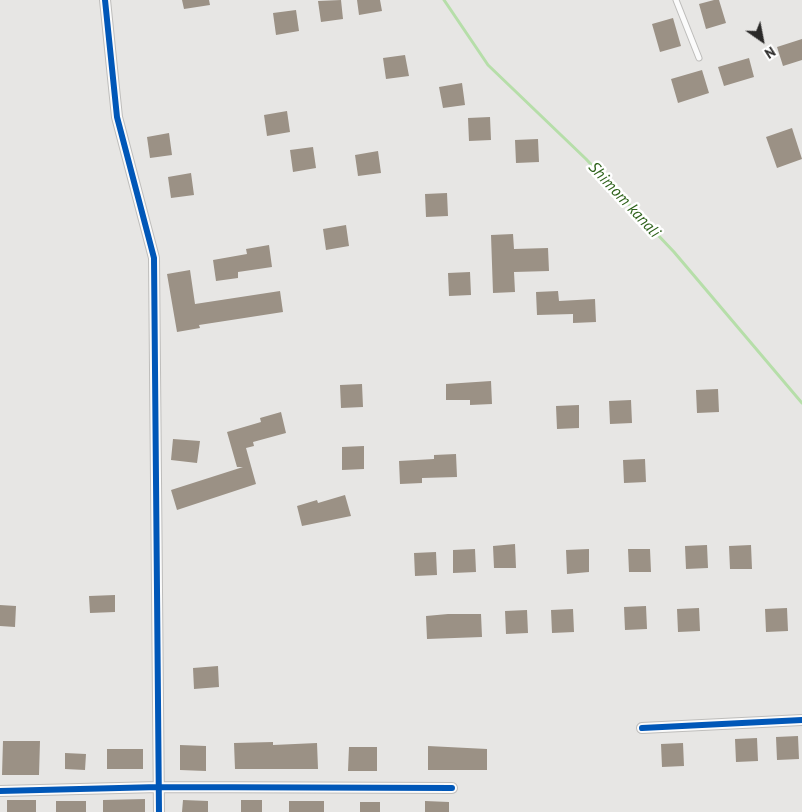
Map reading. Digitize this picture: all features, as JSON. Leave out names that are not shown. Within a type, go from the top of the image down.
[{"type":"street","points":[[105,0],[117,117],[154,258],[159,812]]},
{"type":"street","points":[[642,728],[802,720]]},
{"type":"street","points":[[0,791],[159,787],[452,788]]},
{"type":"lane","points":[[676,0],[699,58]]},
{"type":"building","points":[[182,0],[209,0],[210,5],[184,9]]},
{"type":"building","points":[[341,0],[343,19],[321,22],[318,1]]},
{"type":"building","points":[[357,0],[380,0],[382,11],[359,15]]},
{"type":"building","points":[[719,0],[726,23],[706,29],[699,4]]},
{"type":"building","points":[[296,10],[299,31],[276,35],[273,13]]},
{"type":"building","points":[[673,18],[681,46],[660,52],[652,24]]},
{"type":"building","points":[[802,39],[802,60],[783,66],[777,47]]},
{"type":"building","points":[[405,55],[409,76],[386,79],[383,58]]},
{"type":"building","points":[[749,58],[754,77],[724,86],[718,67]]},
{"type":"building","points":[[702,70],[709,93],[678,103],[671,79]]},
{"type":"building","points":[[462,83],[465,105],[443,108],[439,87]]},
{"type":"building","points":[[287,111],[290,132],[267,136],[264,115]]},
{"type":"building","points":[[490,117],[491,140],[469,141],[468,118]]},
{"type":"building","points":[[792,128],[802,159],[777,168],[766,137]]},
{"type":"building","points":[[169,133],[172,155],[150,158],[147,137]]},
{"type":"building","points":[[538,139],[539,162],[516,163],[515,140]]},
{"type":"building","points":[[313,147],[316,168],[293,172],[290,150]]},
{"type":"building","points":[[378,151],[381,173],[358,176],[355,155]]},
{"type":"building","points":[[191,173],[194,195],[171,198],[168,177]]},
{"type":"building","points":[[447,193],[448,216],[426,217],[425,194]]},
{"type":"building","points":[[346,225],[349,246],[326,250],[323,229]]},
{"type":"building","points":[[513,234],[514,249],[548,248],[549,271],[514,272],[515,292],[493,293],[491,235]]},
{"type":"building","points":[[269,245],[272,267],[238,272],[238,278],[216,281],[213,260],[247,254],[246,249]]},
{"type":"building","points":[[190,270],[195,304],[280,291],[283,312],[199,325],[200,328],[177,332],[167,274]]},
{"type":"building","points":[[470,272],[471,295],[449,296],[448,273]]},
{"type":"building","points":[[558,291],[559,301],[595,299],[596,322],[573,323],[573,314],[537,315],[536,292]]},
{"type":"building","points":[[491,381],[492,404],[470,405],[470,400],[446,400],[446,384]]},
{"type":"building","points":[[362,384],[363,407],[341,408],[340,385]]},
{"type":"building","points":[[718,389],[719,412],[697,413],[696,390]]},
{"type":"building","points":[[631,400],[632,423],[610,424],[609,401]]},
{"type":"building","points":[[579,405],[579,428],[557,429],[556,406]]},
{"type":"building","points":[[281,412],[286,433],[253,442],[254,446],[246,448],[256,484],[177,510],[171,490],[243,467],[237,467],[227,432],[261,422],[260,418]]},
{"type":"building","points":[[173,439],[200,441],[197,463],[171,460]]},
{"type":"building","points":[[364,446],[364,469],[342,470],[342,447]]},
{"type":"building","points":[[456,454],[457,477],[422,478],[422,483],[400,484],[399,461],[434,459],[434,455]]},
{"type":"building","points":[[645,459],[646,482],[624,483],[623,460]]},
{"type":"building","points":[[345,495],[351,516],[302,526],[297,506],[317,500],[318,503]]},
{"type":"building","points":[[515,544],[516,568],[494,568],[493,546]]},
{"type":"building","points":[[707,545],[708,568],[686,569],[685,546]]},
{"type":"building","points":[[751,545],[752,569],[730,569],[729,546]]},
{"type":"building","points":[[475,549],[476,572],[453,573],[453,550]]},
{"type":"building","points":[[589,549],[589,572],[567,574],[566,550]]},
{"type":"building","points":[[628,549],[650,549],[651,572],[629,572]]},
{"type":"building","points":[[436,552],[437,575],[415,576],[414,553]]},
{"type":"building","points":[[115,595],[115,612],[90,613],[89,596]]},
{"type":"building","points":[[0,605],[16,606],[15,627],[0,626]]},
{"type":"building","points":[[646,606],[647,629],[625,630],[624,607]]},
{"type":"building","points":[[699,608],[700,631],[678,632],[677,609]]},
{"type":"building","points":[[787,608],[788,631],[766,632],[765,609]]},
{"type":"building","points":[[573,609],[574,632],[552,633],[551,610]]},
{"type":"building","points":[[527,610],[528,633],[506,634],[505,611]]},
{"type":"building","points":[[481,614],[482,637],[427,639],[426,616]]},
{"type":"building","points":[[218,666],[219,687],[194,689],[193,668]]},
{"type":"building","points":[[798,736],[799,759],[777,760],[776,737]]},
{"type":"building","points":[[757,738],[758,761],[736,762],[735,739]]},
{"type":"building","points":[[3,741],[40,741],[39,775],[2,775]]},
{"type":"building","points":[[273,742],[273,745],[317,743],[318,769],[235,769],[234,743]]},
{"type":"building","points":[[683,743],[684,766],[662,767],[661,744]]},
{"type":"building","points":[[180,745],[206,746],[206,771],[180,770]]},
{"type":"building","points":[[428,746],[487,749],[487,770],[428,770]]},
{"type":"building","points":[[349,747],[377,747],[377,771],[348,771]]},
{"type":"building","points":[[107,749],[143,749],[143,769],[107,769]]},
{"type":"building","points":[[65,753],[86,754],[85,770],[65,769]]},
{"type":"building","points":[[145,799],[145,812],[103,812],[103,800]]},
{"type":"building","points":[[7,800],[36,800],[36,812],[7,812]]},
{"type":"building","points":[[183,800],[208,801],[208,812],[182,812]]},
{"type":"building","points":[[241,800],[262,800],[262,812],[241,812]]},
{"type":"building","points":[[56,801],[86,801],[86,812],[56,812]]},
{"type":"building","points":[[289,801],[324,801],[324,812],[289,812]]},
{"type":"building","points":[[425,801],[449,802],[449,812],[425,812]]},
{"type":"building","points":[[360,802],[380,802],[380,812],[360,812]]},
{"type":"waterway","name":"Shimom kanali","points":[[444,0],[488,65],[586,159],[674,252],[802,403]]},
{"type":"cycle path","points":[[105,0],[117,117],[154,258],[159,812]]},
{"type":"cycle path","points":[[642,728],[802,720]]},
{"type":"cycle path","points":[[0,791],[159,787],[452,788]]}]
